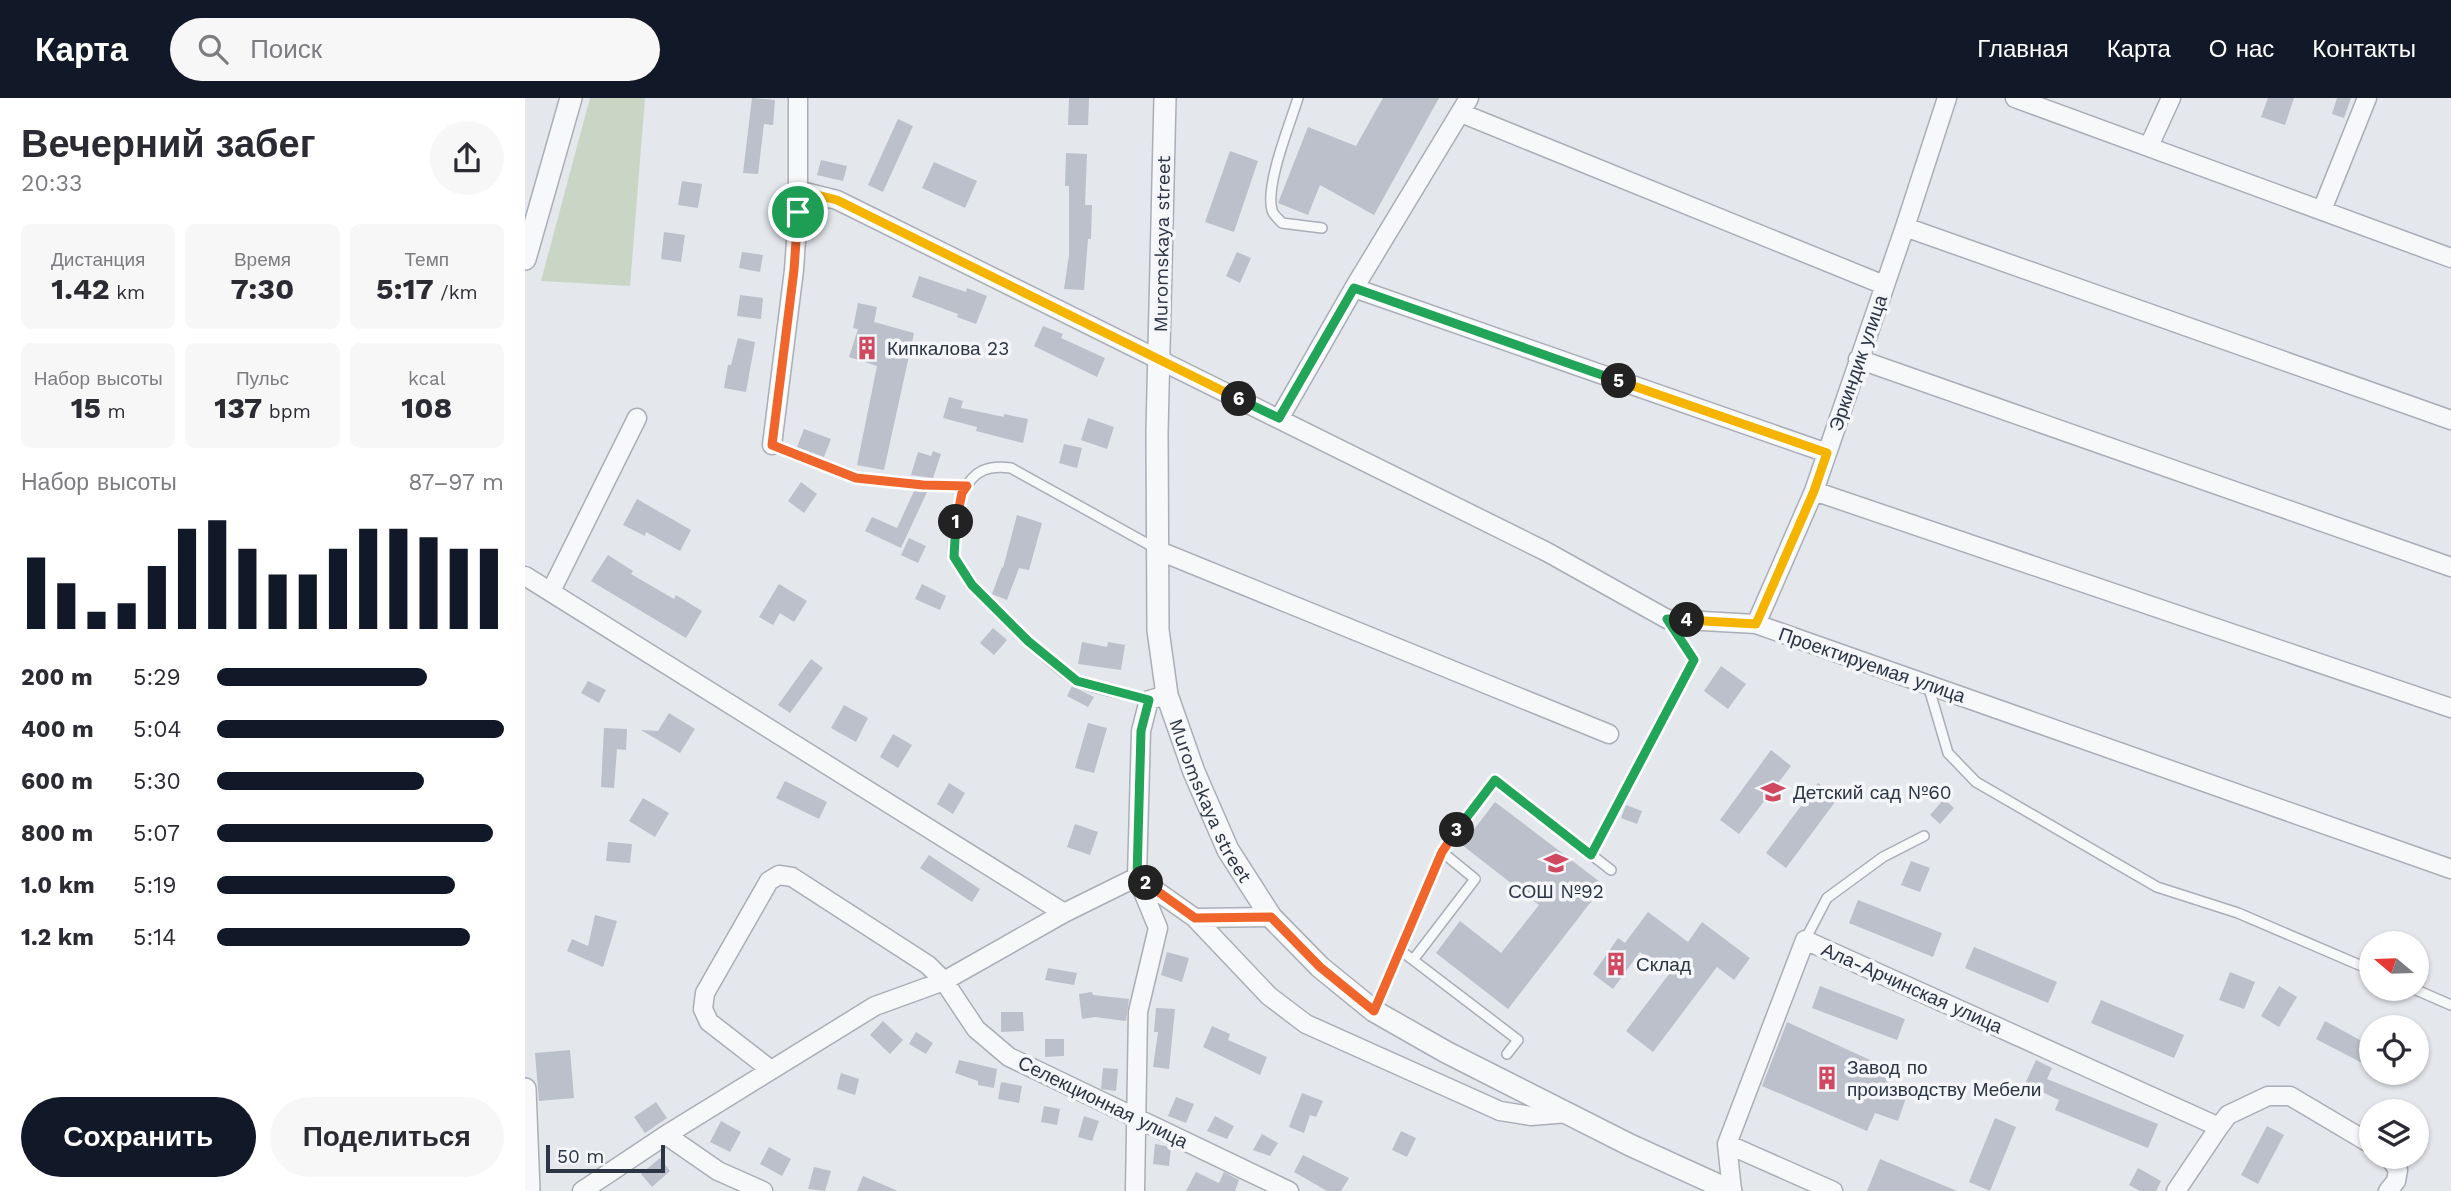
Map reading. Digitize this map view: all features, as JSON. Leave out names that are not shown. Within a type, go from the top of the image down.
[{"type":"street","points":[[772,445],[794,270],[798,98]]},
{"type":"street","name":"Muromskaya street","points":[[1165,98],[1157,432],[1158,697],[1228,850],[1271,917],[1320,967],[1374,1011],[1446,1052],[1630,1145],[1732,1191]]},
{"type":"street","name":"Эркиндик улица","points":[[1756,624],[1814,491],[1947,98]]},
{"type":"street","points":[[2015,98],[2451,258]]},
{"type":"street","points":[[2149,146],[2172,98]]},
{"type":"street","points":[[2322,210],[2367,98]]},
{"type":"street","points":[[527,248],[569,99]]},
{"type":"street","points":[[1279,418],[1465,105],[1885,285]]},
{"type":"street","name":"Проектируемая улица","points":[[797,190],[837,200],[1547,552],[1667,619],[1756,624],[2451,869]]},
{"type":"street","points":[[1905,227],[2451,420]]},
{"type":"street","points":[[1354,288],[1827,453]]},
{"type":"street","points":[[1858,359],[2451,567]]},
{"type":"street","points":[[551,592],[637,418]]},
{"type":"street","points":[[1814,491],[2451,708]]},
{"type":"street","points":[[1157,550],[1609,734]]},
{"type":"street","points":[[525,576],[1063,913]]},
{"type":"street","points":[[1136,1191],[1138,1012],[1158,928],[1137,877],[1141,731],[1158,697]]},
{"type":"street","name":"Селекционная улица","points":[[771,1070],[709,1022],[703,1009],[705,993],[711,982],[769,881],[779,875],[792,877],[928,965],[944,981],[976,1029],[1009,1056],[1289,1191]]},
{"type":"street","points":[[582,1191],[666,1135],[875,1006],[944,981],[1063,913],[1137,877]]},
{"type":"street","points":[[1137,877],[1195,918],[1269,996],[1306,1024],[1500,1111],[1531,1116],[1567,1113]]},
{"type":"street","points":[[1195,918],[1271,917]]},
{"type":"street","name":"Ала-Арчинская улица","points":[[1732,1191],[1727,1144],[1805,940],[2219,1127]]},
{"type":"street","points":[[525,1089],[529,1191]]},
{"type":"street","points":[[2176,1191],[2228,1115],[2268,1096],[2290,1096],[2359,1137]]},
{"type":"street","points":[[666,1135],[718,1171],[763,1191]]},
{"type":"street","points":[[1727,1144],[1833,1191]]},
{"type":"street","points":[[2388,1191],[2396,1181],[2397,1169]]},
{"type":"lane","points":[[1298,98],[1276,167],[1271,194],[1272,212],[1282,223],[1322,228]]},
{"type":"lane","points":[[772,445],[856,478],[923,485],[967,486]]},
{"type":"lane","points":[[1157,550],[1011,468],[992,466],[974,476],[962,493],[955,526],[954,557],[972,585],[1028,641],[1077,681],[1158,697]]},
{"type":"lane","points":[[1928,685],[1948,753],[1976,782],[2157,887],[2238,913],[2359,965]]},
{"type":"lane","points":[[1374,1011],[1442,852],[1495,780],[1611,870]]},
{"type":"lane","points":[[1805,940],[1827,898],[1883,857],[1924,836]]},
{"type":"lane","points":[[1413,960],[1475,879],[1442,852]]},
{"type":"lane","points":[[1400,950],[1518,1040],[1507,1054]]},
{"type":"lane","points":[[2429,995],[2451,1005]]},
{"type":"path","points":[[1591,855],[1694,660],[1667,619]]},
{"type":"green space","points":[[590,98],[645,98],[630,286],[541,281]]},
{"type":"building","points":[[752,98],[775,100],[773,125],[764,124],[758,174],[743,173]]},
{"type":"building","points":[[1069,98],[1089,98],[1088,125],[1068,125]]},
{"type":"building","points":[[1383,98],[1439,98],[1374,215],[1320,185],[1308,215],[1278,203],[1308,127],[1356,146]]},
{"type":"building","points":[[2268,98],[2294,98],[2285,125],[2261,117]]},
{"type":"building","points":[[2337,98],[2351,98],[2344,118],[2332,114]]},
{"type":"building","points":[[898,119],[913,126],[883,192],[868,185]]},
{"type":"building","points":[[1230,151],[1258,161],[1234,232],[1205,222]]},
{"type":"building","points":[[1066,153],[1087,154],[1085,205],[1092,205],[1091,239],[1088,239],[1084,290],[1064,289],[1069,255]]},
{"type":"building","points":[[821,160],[847,166],[843,181],[817,175]]},
{"type":"building","points":[[934,162],[977,181],[965,208],[922,188]]},
{"type":"building","points":[[682,181],[702,184],[698,208],[678,205]]},
{"type":"building","points":[[664,232],[685,235],[681,262],[661,259]]},
{"type":"building","points":[[742,252],[763,255],[760,272],[739,268]]},
{"type":"building","points":[[1237,252],[1251,258],[1240,283],[1226,276]]},
{"type":"building","points":[[919,276],[987,296],[976,324],[957,317],[958,314],[912,297]]},
{"type":"building","points":[[740,295],[763,298],[761,319],[737,316]]},
{"type":"building","points":[[858,303],[877,307],[874,322],[914,333],[884,470],[857,465],[877,366],[849,357],[858,329],[853,328]]},
{"type":"building","points":[[1043,326],[1063,334],[1061,338],[1105,358],[1097,377],[1034,346]]},
{"type":"building","points":[[738,338],[755,342],[746,392],[724,388],[728,365],[731,365]]},
{"type":"building","points":[[949,397],[963,401],[961,408],[1028,419],[1023,443],[976,431],[977,427],[943,418]]},
{"type":"building","points":[[1088,418],[1114,427],[1107,449],[1081,440]]},
{"type":"building","points":[[804,429],[831,439],[824,457],[797,447]]},
{"type":"building","points":[[1064,444],[1082,448],[1077,468],[1059,463]]},
{"type":"building","points":[[933,451],[941,454],[933,478],[911,475],[918,452],[931,456]]},
{"type":"building","points":[[801,482],[817,494],[804,513],[788,501]]},
{"type":"building","points":[[914,491],[927,492],[901,548],[865,531],[872,517],[897,528]]},
{"type":"building","points":[[637,499],[691,530],[680,551],[646,532],[645,536],[623,525]]},
{"type":"building","points":[[1017,515],[1042,523],[1029,570],[1019,568],[1007,600],[992,594],[1003,568]]},
{"type":"building","points":[[909,538],[926,546],[918,563],[901,555]]},
{"type":"building","points":[[608,555],[633,571],[631,574],[674,599],[676,595],[702,611],[686,638],[591,581]]},
{"type":"building","points":[[779,584],[807,601],[794,622],[780,613],[773,625],[759,617]]},
{"type":"building","points":[[922,584],[946,596],[940,610],[915,599]]},
{"type":"building","points":[[993,628],[1007,640],[994,655],[980,643]]},
{"type":"building","points":[[1082,642],[1107,647],[1108,642],[1125,645],[1121,670],[1078,664]]},
{"type":"building","points":[[811,659],[823,668],[790,713],[778,705]]},
{"type":"building","points":[[1721,666],[1746,684],[1728,709],[1704,691]]},
{"type":"building","points":[[588,681],[606,690],[599,703],[581,693]]},
{"type":"building","points":[[1072,686],[1094,697],[1088,707],[1067,696]]},
{"type":"building","points":[[844,705],[868,718],[856,742],[831,728]]},
{"type":"building","points":[[669,713],[695,729],[680,753],[641,730],[658,731]]},
{"type":"building","points":[[1088,723],[1107,728],[1094,773],[1075,768]]},
{"type":"building","points":[[604,728],[627,729],[626,750],[617,749],[614,788],[601,787]]},
{"type":"building","points":[[893,734],[912,745],[898,768],[880,757]]},
{"type":"building","points":[[1771,750],[1791,766],[1739,834],[1720,820]]},
{"type":"building","points":[[785,781],[827,802],[819,819],[776,798]]},
{"type":"building","points":[[949,783],[965,793],[953,814],[937,804]]},
{"type":"building","points":[[1818,783],[1838,798],[1786,868],[1766,853]]},
{"type":"building","points":[[643,798],[669,813],[655,837],[629,821]]},
{"type":"building","points":[[1944,799],[1954,808],[1940,824],[1930,815]]},
{"type":"building","points":[[1495,802],[1604,885],[1508,1009],[1436,953],[1460,921],[1501,953],[1539,905],[1462,845]]},
{"type":"building","points":[[1626,805],[1642,811],[1637,824],[1621,818]]},
{"type":"building","points":[[1075,824],[1098,832],[1090,855],[1067,847]]},
{"type":"building","points":[[608,842],[632,844],[630,863],[606,861]]},
{"type":"building","points":[[929,855],[980,889],[972,902],[920,868]]},
{"type":"building","points":[[1911,861],[1930,868],[1920,892],[1901,885]]},
{"type":"building","points":[[1858,900],[1942,933],[1933,957],[1849,923]]},
{"type":"building","points":[[1648,912],[1688,942],[1702,922],[1750,958],[1734,980],[1717,967],[1653,1052],[1626,1031],[1669,974],[1640,952],[1613,989],[1593,974],[1618,938],[1625,943]]},
{"type":"building","points":[[595,915],[617,921],[603,967],[567,951],[572,939],[588,946]]},
{"type":"building","points":[[1974,947],[2057,982],[2048,1003],[1965,968]]},
{"type":"building","points":[[1167,952],[1189,958],[1182,982],[1161,975]]},
{"type":"building","points":[[1048,968],[1077,973],[1074,985],[1045,980]]},
{"type":"building","points":[[2230,972],[2255,982],[2244,1009],[2219,1000]]},
{"type":"building","points":[[1820,986],[1905,1019],[1897,1040],[1812,1008]]},
{"type":"building","points":[[2279,986],[2297,997],[2279,1027],[2261,1016]]},
{"type":"building","points":[[1092,992],[1093,995],[1129,999],[1126,1021],[1095,1017],[1082,1019],[1079,994]]},
{"type":"building","points":[[2101,1000],[2184,1035],[2174,1058],[2091,1023]]},
{"type":"building","points":[[1156,1008],[1175,1009],[1169,1069],[1153,1067],[1158,1032],[1154,1032]]},
{"type":"building","points":[[1001,1012],[1023,1012],[1024,1031],[1001,1032]]},
{"type":"building","points":[[883,1021],[903,1040],[890,1054],[870,1035]]},
{"type":"building","points":[[2325,1021],[2359,1039],[2359,1061],[2316,1039]]},
{"type":"building","name":"Завод по производству Мебели","points":[[1787,1022],[1892,1070],[1885,1088],[1907,1095],[1898,1121],[1875,1113],[1867,1131],[1762,1086]]},
{"type":"building","points":[[1212,1026],[1230,1034],[1228,1040],[1267,1057],[1260,1075],[1203,1047]]},
{"type":"building","points":[[916,1032],[933,1043],[926,1054],[909,1044]]},
{"type":"building","points":[[1045,1039],[1064,1039],[1064,1056],[1045,1057]]},
{"type":"building","points":[[570,1050],[574,1098],[539,1101],[535,1053]]},
{"type":"building","points":[[959,1060],[997,1069],[994,1088],[978,1085],[978,1081],[955,1073]]},
{"type":"building","points":[[2036,1060],[2052,1068],[2047,1079],[2158,1124],[2148,1148],[2055,1110],[2059,1100],[2025,1084]]},
{"type":"building","points":[[1103,1068],[1118,1069],[1116,1091],[1101,1089]]},
{"type":"building","points":[[841,1073],[859,1079],[855,1095],[837,1089]]},
{"type":"building","points":[[1001,1082],[1022,1086],[1019,1103],[998,1099]]},
{"type":"building","points":[[1302,1093],[1323,1101],[1316,1117],[1310,1115],[1304,1133],[1289,1127]]},
{"type":"building","points":[[1176,1097],[1194,1104],[1186,1123],[1168,1116]]},
{"type":"building","points":[[656,1102],[667,1118],[645,1133],[634,1117]]},
{"type":"building","points":[[1044,1106],[1060,1109],[1057,1125],[1041,1122]]},
{"type":"building","points":[[1084,1116],[1099,1121],[1092,1141],[1078,1137]]},
{"type":"building","points":[[1215,1116],[1234,1126],[1227,1139],[1207,1131]]},
{"type":"building","points":[[1995,1118],[2016,1127],[1990,1191],[1969,1182]]},
{"type":"building","points":[[721,1121],[741,1132],[730,1152],[710,1142]]},
{"type":"building","points":[[2267,1126],[2284,1135],[2258,1184],[2241,1175]]},
{"type":"building","points":[[1401,1131],[1416,1138],[1407,1157],[1392,1150]]},
{"type":"building","points":[[1262,1134],[1278,1143],[1270,1156],[1253,1150]]},
{"type":"building","points":[[1155,1144],[1171,1147],[1169,1166],[1153,1164]]},
{"type":"building","points":[[769,1147],[791,1159],[782,1176],[760,1164]]},
{"type":"building","points":[[1303,1155],[1349,1178],[1341,1191],[1327,1191],[1294,1172]]},
{"type":"building","points":[[660,1158],[670,1171],[652,1187],[641,1174]]},
{"type":"building","points":[[1880,1159],[1957,1191],[1867,1191]]},
{"type":"building","points":[[814,1167],[831,1171],[825,1191],[808,1189]]},
{"type":"building","points":[[2138,1168],[2161,1181],[2156,1191],[2140,1191],[2129,1185]]},
{"type":"building","points":[[1196,1172],[1219,1183],[1224,1172],[1239,1180],[1235,1191],[1186,1191]]},
{"type":"building","points":[[863,1176],[898,1191],[857,1191]]},
{"type":"place","name":"Кипкалова 23","points":[[867,348]]},
{"type":"place","name":"Детский сад №60","points":[[1773,792]]},
{"type":"place","name":"СОШ №92","points":[[1556,863]]},
{"type":"place","name":"Склад","points":[[1616,964]]},
{"type":"place","name":"Завод по производству Мебели","points":[[1827,1078]]},
{"type":"route","points":[[797,190],[837,200],[1279,418],[1354,288],[1827,453],[1814,491],[1756,624],[1667,619],[1694,660],[1591,855],[1495,780],[1443,849],[1374,1011],[1320,967],[1271,917],[1195,918],[1137,877],[1141,731],[1149,700],[1077,681],[1028,641],[972,585],[954,557],[955,526],[962,493],[967,486],[923,485],[856,478],[772,445],[794,270],[798,212],[797,190]]}]
